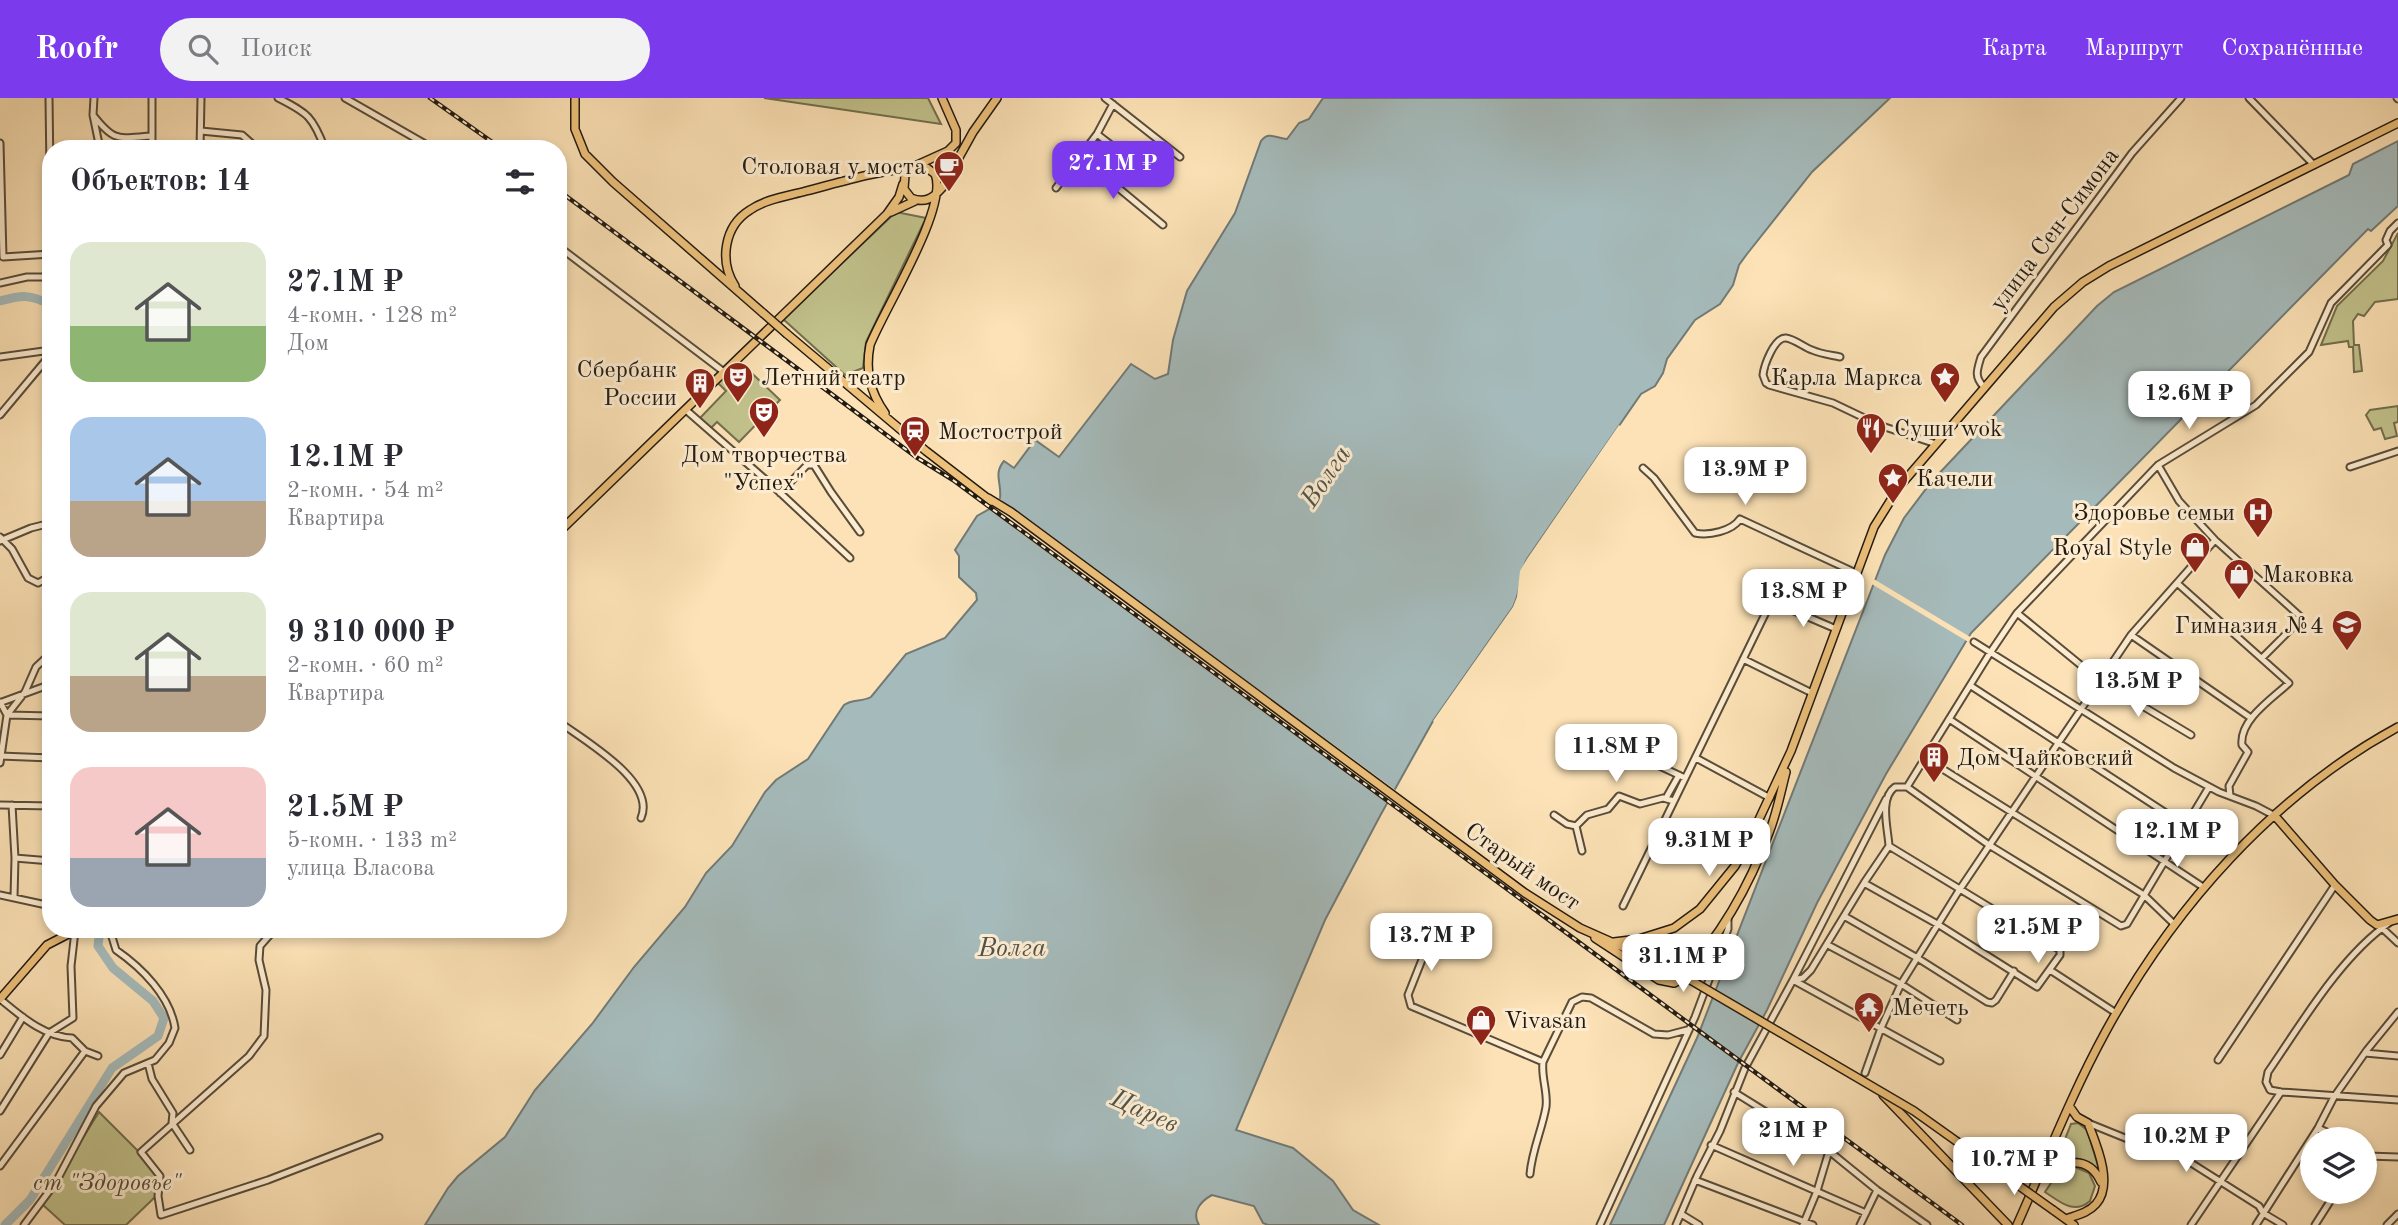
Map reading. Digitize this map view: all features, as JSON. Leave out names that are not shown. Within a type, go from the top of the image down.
[{"type":"main road","points":[[575,98],[576,129],[584,154],[742,295],[900,429]]},
{"type":"main road","points":[[887,214],[899,197],[905,175],[914,167],[951,149],[956,143],[956,130],[942,98]]},
{"type":"main road","points":[[900,429],[884,412],[872,390],[868,358],[876,331],[927,227],[937,193],[973,132],[997,98]]},
{"type":"main road","points":[[1612,946],[1660,933],[1687,920],[1718,889],[1748,845],[1791,751],[1856,573],[1885,507],[1899,487],[2054,307],[2095,274],[2398,123]]},
{"type":"main road","points":[[742,295],[727,270],[726,244],[732,229],[749,210],[774,200],[883,171],[914,167],[928,168],[935,174],[937,193]]},
{"type":"main road","points":[[903,184],[909,197],[917,201]]},
{"type":"main road","points":[[567,524],[887,214],[899,206],[926,200],[937,193]]},
{"type":"main road","name":"Старый мост","points":[[900,429],[1008,515],[1275,712],[1525,893],[1612,946]]},
{"type":"main road","points":[[2017,1225],[2116,1013],[2203,887],[2275,816],[2325,775],[2398,727]]},
{"type":"main road","points":[[1612,946],[1659,980],[1674,983],[1680,980],[1728,917],[1745,888],[1771,829],[1791,751]]},
{"type":"main road","points":[[2275,816],[2335,885],[2370,920],[2385,926],[2398,917]]},
{"type":"main road","points":[[1646,956],[1650,942],[1660,933]]},
{"type":"main road","points":[[0,999],[32,959],[58,938]]},
{"type":"main road","points":[[1612,946],[1646,956],[1670,968],[1872,1085],[1944,1131],[2074,1225]]},
{"type":"main road","points":[[1872,1085],[2008,1225]]},
{"type":"main road","points":[[2066,1219],[2090,1210],[2099,1200],[2103,1189],[2101,1163],[2088,1123],[2070,1107]]},
{"type":"main road","points":[[2048,1156],[2056,1163],[2063,1164]]},
{"type":"main road","points":[[2037,1181],[2047,1172],[2074,1161],[2086,1164],[2096,1172],[2103,1189]]},
{"type":"street","points":[[49,98],[50,140]]},
{"type":"street","points":[[94,98],[93,115],[98,140]]},
{"type":"street","points":[[152,98],[152,140]]},
{"type":"street","points":[[200,140],[201,98]]},
{"type":"street","points":[[278,98],[298,108],[310,118],[317,126],[322,140]]},
{"type":"street","points":[[345,98],[418,140]]},
{"type":"street","points":[[1105,98],[1180,157]]},
{"type":"street","name":"улица Сен-Симона","points":[[1984,387],[1978,381],[1976,371],[1981,357],[2132,153],[2181,98]]},
{"type":"street","points":[[2249,98],[2314,165]]},
{"type":"street","points":[[1056,188],[1097,134],[1113,104]]},
{"type":"street","points":[[93,115],[117,138],[152,136]]},
{"type":"street","points":[[201,131],[242,135],[248,140]]},
{"type":"street","points":[[951,149],[973,132]]},
{"type":"street","points":[[1097,134],[1153,178]]},
{"type":"street","points":[[0,143],[2,257],[42,255]]},
{"type":"street","points":[[1080,157],[1163,225]]},
{"type":"street","points":[[1908,787],[2017,613],[2158,464],[2261,401],[2309,352],[2332,303],[2388,246],[2386,240],[2398,223]]},
{"type":"street","points":[[567,253],[724,372]]},
{"type":"street","points":[[0,283],[27,276],[42,277]]},
{"type":"street","points":[[1840,357],[1813,351],[1788,338],[1782,338],[1772,351],[1763,375],[1769,385],[1833,403],[1879,425],[1936,444]]},
{"type":"street","points":[[0,356],[42,353]]},
{"type":"street","points":[[0,415],[42,363]]},
{"type":"street","points":[[686,410],[850,558]]},
{"type":"street","points":[[2350,467],[2398,451]]},
{"type":"street","points":[[2158,464],[2173,494],[2215,540],[2302,618],[2262,658]]},
{"type":"street","points":[[780,493],[807,465],[814,465],[860,531]]},
{"type":"street","points":[[1643,468],[1654,478],[1695,533],[1730,529],[1740,519],[1856,573]]},
{"type":"street","points":[[42,526],[1,539],[12,549],[28,578],[38,583],[42,581]]},
{"type":"street","points":[[1865,1073],[1901,984],[1989,845],[2131,635],[2215,540]]},
{"type":"street","points":[[2177,583],[2289,683],[2252,718],[2241,739],[2242,745],[2248,751],[2229,786],[2230,796]]},
{"type":"street","points":[[1623,906],[1772,605],[1778,604],[1836,629]]},
{"type":"street","points":[[2017,613],[2099,680],[2191,735]]},
{"type":"street","points":[[2131,635],[2252,718]]},
{"type":"street","points":[[1974,642],[2174,768],[2209,787],[2275,816]]},
{"type":"street","points":[[1743,659],[1812,692]]},
{"type":"street","points":[[0,763],[7,715],[25,692],[36,667],[42,661]]},
{"type":"street","points":[[1971,686],[2186,826]]},
{"type":"street","points":[[7,715],[1,702],[42,687]]},
{"type":"street","points":[[7,715],[42,716]]},
{"type":"street","points":[[1949,719],[2203,887]]},
{"type":"street","points":[[567,728],[626,771],[637,787],[644,808],[641,818]]},
{"type":"street","points":[[1602,739],[1685,778]]},
{"type":"street","points":[[0,756],[42,758]]},
{"type":"street","points":[[1696,758],[1770,798]]},
{"type":"street","points":[[1925,758],[2144,895],[2175,924]]},
{"type":"street","points":[[1666,798],[1679,775]]},
{"type":"street","points":[[1676,1225],[1720,1131],[1745,1068],[1888,794],[1895,787],[1908,787],[1989,845],[2123,926],[2127,924],[2165,863],[2209,787]]},
{"type":"street","points":[[1793,980],[1807,974],[1828,945],[1889,846],[1886,812],[1888,794]]},
{"type":"street","points":[[1576,826],[1587,815],[1608,809],[1619,796],[1640,804],[1666,798],[1674,801]]},
{"type":"street","points":[[0,805],[42,806]]},
{"type":"street","points":[[12,805],[14,897]]},
{"type":"street","points":[[1554,815],[1567,824],[1576,826]]},
{"type":"street","points":[[1576,826],[1582,851]]},
{"type":"street","points":[[1864,883],[1939,925],[2037,987],[2050,970],[2061,952],[1889,846]]},
{"type":"street","points":[[15,858],[42,860]]},
{"type":"street","points":[[2218,1060],[2335,885]]},
{"type":"street","points":[[0,895],[42,904]]},
{"type":"street","points":[[1844,916],[1987,1002],[1992,1003],[2014,971]]},
{"type":"street","points":[[1600,1225],[1687,1031],[1728,929],[1728,917]]},
{"type":"street","points":[[2398,943],[2385,926],[2368,937],[2316,1002],[2268,1072],[2266,1082],[2270,1090],[2281,1092],[2398,1100]]},
{"type":"street","points":[[0,1111],[49,1033],[61,1028],[73,1018],[71,966],[76,938]]},
{"type":"street","points":[[24,1225],[55,1182],[96,1107],[124,1073],[155,1060],[169,1043],[175,1028],[168,1003],[145,975],[116,950],[112,938]]},
{"type":"street","points":[[265,938],[259,950],[265,989],[262,1040],[249,1056],[141,1152],[160,1176],[158,1196],[161,1215],[268,1180],[379,1137]]},
{"type":"street","points":[[1429,942],[1408,995],[1412,1006],[1543,1062]]},
{"type":"street","points":[[1828,945],[1901,984],[1957,1020]]},
{"type":"street","points":[[2050,970],[2116,1013]]},
{"type":"street","points":[[1793,980],[1940,1061]]},
{"type":"street","points":[[1530,1174],[1531,1154],[1546,1106],[1543,1062],[1572,1002],[1582,997],[1591,998],[1654,1034],[1668,1035],[1687,1031]]},
{"type":"street","points":[[0,999],[49,1033],[57,1037],[72,1038],[85,1051],[98,1056]]},
{"type":"street","points":[[2319,1127],[2334,1097],[2398,1012]]},
{"type":"street","points":[[0,1055],[23,1017]]},
{"type":"street","points":[[0,1166],[85,1051]]},
{"type":"street","points":[[2365,1053],[2398,1055]]},
{"type":"street","points":[[148,1063],[152,1079],[173,1113],[172,1123],[190,1150]]},
{"type":"street","points":[[1734,1092],[1829,1151],[1877,1190],[1927,1225]]},
{"type":"street","points":[[2190,1225],[2281,1092]]},
{"type":"street","points":[[2088,1123],[2145,1146],[2169,1149],[2259,1206],[2263,1213],[2283,1225]]},
{"type":"street","points":[[1712,1145],[1866,1213]]},
{"type":"street","points":[[1804,1223],[1829,1151]]},
{"type":"street","points":[[2377,1155],[2398,1157]]},
{"type":"street","points":[[2256,1225],[2300,1156]]},
{"type":"street","points":[[1695,1180],[1813,1225]]},
{"type":"street","points":[[1860,1225],[1877,1190]]},
{"type":"street","points":[[2315,1225],[2328,1204]]},
{"type":"street","points":[[1681,1214],[1699,1225]]},
{"type":"street","points":[[2387,1225],[2398,1214]]},
{"type":"green space","points":[[764,98],[928,98],[941,124]]},
{"type":"green space","points":[[896,212],[926,218],[866,342],[863,368],[845,375],[783,319]]},
{"type":"green space","points":[[2398,233],[2398,299],[2375,302],[2364,316],[2358,314],[2353,321],[2354,345],[2359,345],[2362,371],[2354,372],[2353,347],[2349,347],[2348,341],[2321,345],[2337,306],[2383,261]]},
{"type":"green space","points":[[740,362],[780,400],[739,442],[717,422],[711,428],[700,418],[726,391],[718,383]]},
{"type":"green space","points":[[2398,406],[2398,422],[2394,423],[2397,436],[2385,439],[2381,428],[2374,430],[2366,415],[2370,410]]},
{"type":"green space","name":"ст \"Здоровье\"","points":[[99,1112],[156,1169],[155,1197],[126,1225],[65,1225],[42,1204]]},
{"type":"green space","points":[[2078,1123],[2087,1130],[2099,1169],[2097,1170],[2085,1161],[2061,1160],[2058,1157],[2071,1124]]},
{"type":"green space","points":[[2075,1167],[2089,1173],[2095,1186],[2090,1201],[2078,1207],[2067,1206],[2045,1192],[2057,1174]]},
{"type":"water","name":"Волга","points":[[1323,98],[1890,98],[1812,172],[1739,265],[1733,285],[1720,304],[1695,320],[1667,359],[1655,386],[1641,394],[1527,559],[1513,607],[1433,721],[1325,920],[1236,1130],[1293,1148],[1333,1181],[1353,1210],[1379,1225],[1268,1225],[1263,1223],[1254,1206],[1212,1195],[1198,1207],[1196,1216],[1199,1225],[425,1225],[458,1176],[505,1137],[535,1090],[592,1024],[634,967],[685,907],[706,873],[732,846],[765,792],[776,780],[808,759],[844,705],[871,697],[906,654],[945,638],[977,600],[976,593],[959,577],[959,556],[955,550],[977,516],[993,507],[1000,498],[998,474],[1004,461],[1014,468],[1035,440],[1059,457],[1131,364],[1155,379],[1168,374],[1173,340],[1187,291],[1235,213],[1261,141],[1269,136],[1287,139],[1299,123],[1309,119]]},
{"type":"water","points":[[2398,141],[2398,206],[2371,231],[2368,229],[1971,633],[1886,774],[1817,903],[1767,1010],[1738,1063],[1664,1225],[1610,1225],[1697,1038],[1885,555],[1904,518],[1932,481],[2097,306],[2114,292],[2349,175],[2353,164]]},
{"type":"pier","points":[[1619,425],[1621,427],[1525,569],[1521,598],[1516,609],[1436,723],[1433,721],[1513,607],[1520,571],[1527,559]]},
{"type":"pier","points":[[997,497],[1398,792],[1390,805],[986,507]]},
{"type":"pier","points":[[1872,578],[1972,638],[1970,643],[1870,583]]},
{"type":"waterway","points":[[0,301],[26,297],[42,301]]},
{"type":"waterway","points":[[5,1225],[30,1200],[112,1068],[158,1036],[164,1018],[153,1001],[113,968],[98,946],[99,938]]},
{"type":"railway","points":[[430,98],[489,140]]},
{"type":"railway","points":[[567,197],[916,457],[953,480],[1962,1225]]},
{"type":"place","name":"Столовая у моста","points":[[949,193]]},
{"type":"place","name":"Летний театр","points":[[738,404]]},
{"type":"place","name":"Карла Маркса","points":[[1945,404]]},
{"type":"place","name":"Сбербанк России","points":[[700,410]]},
{"type":"place","name":"Дом творчества \"Успех\"","points":[[764,439]]},
{"type":"place","name":"Суши wok","points":[[1871,455]]},
{"type":"place","name":"Мостострой","points":[[915,458]]},
{"type":"place","name":"Качели","points":[[1893,505]]},
{"type":"place","name":"Здоровье семьи","points":[[2258,539]]},
{"type":"place","name":"Royal Style","points":[[2195,574]]},
{"type":"place","name":"Маковка","points":[[2239,601]]},
{"type":"place","name":"Гимназия №4","points":[[2347,652]]},
{"type":"place","name":"Дом Чайковский","points":[[1934,784]]},
{"type":"place","name":"Мечеть","points":[[1869,1034]]},
{"type":"place","name":"Vivasan","points":[[1481,1047]]},
{"type":"water label","name":"Царев","points":[[1145,1110]]}]
